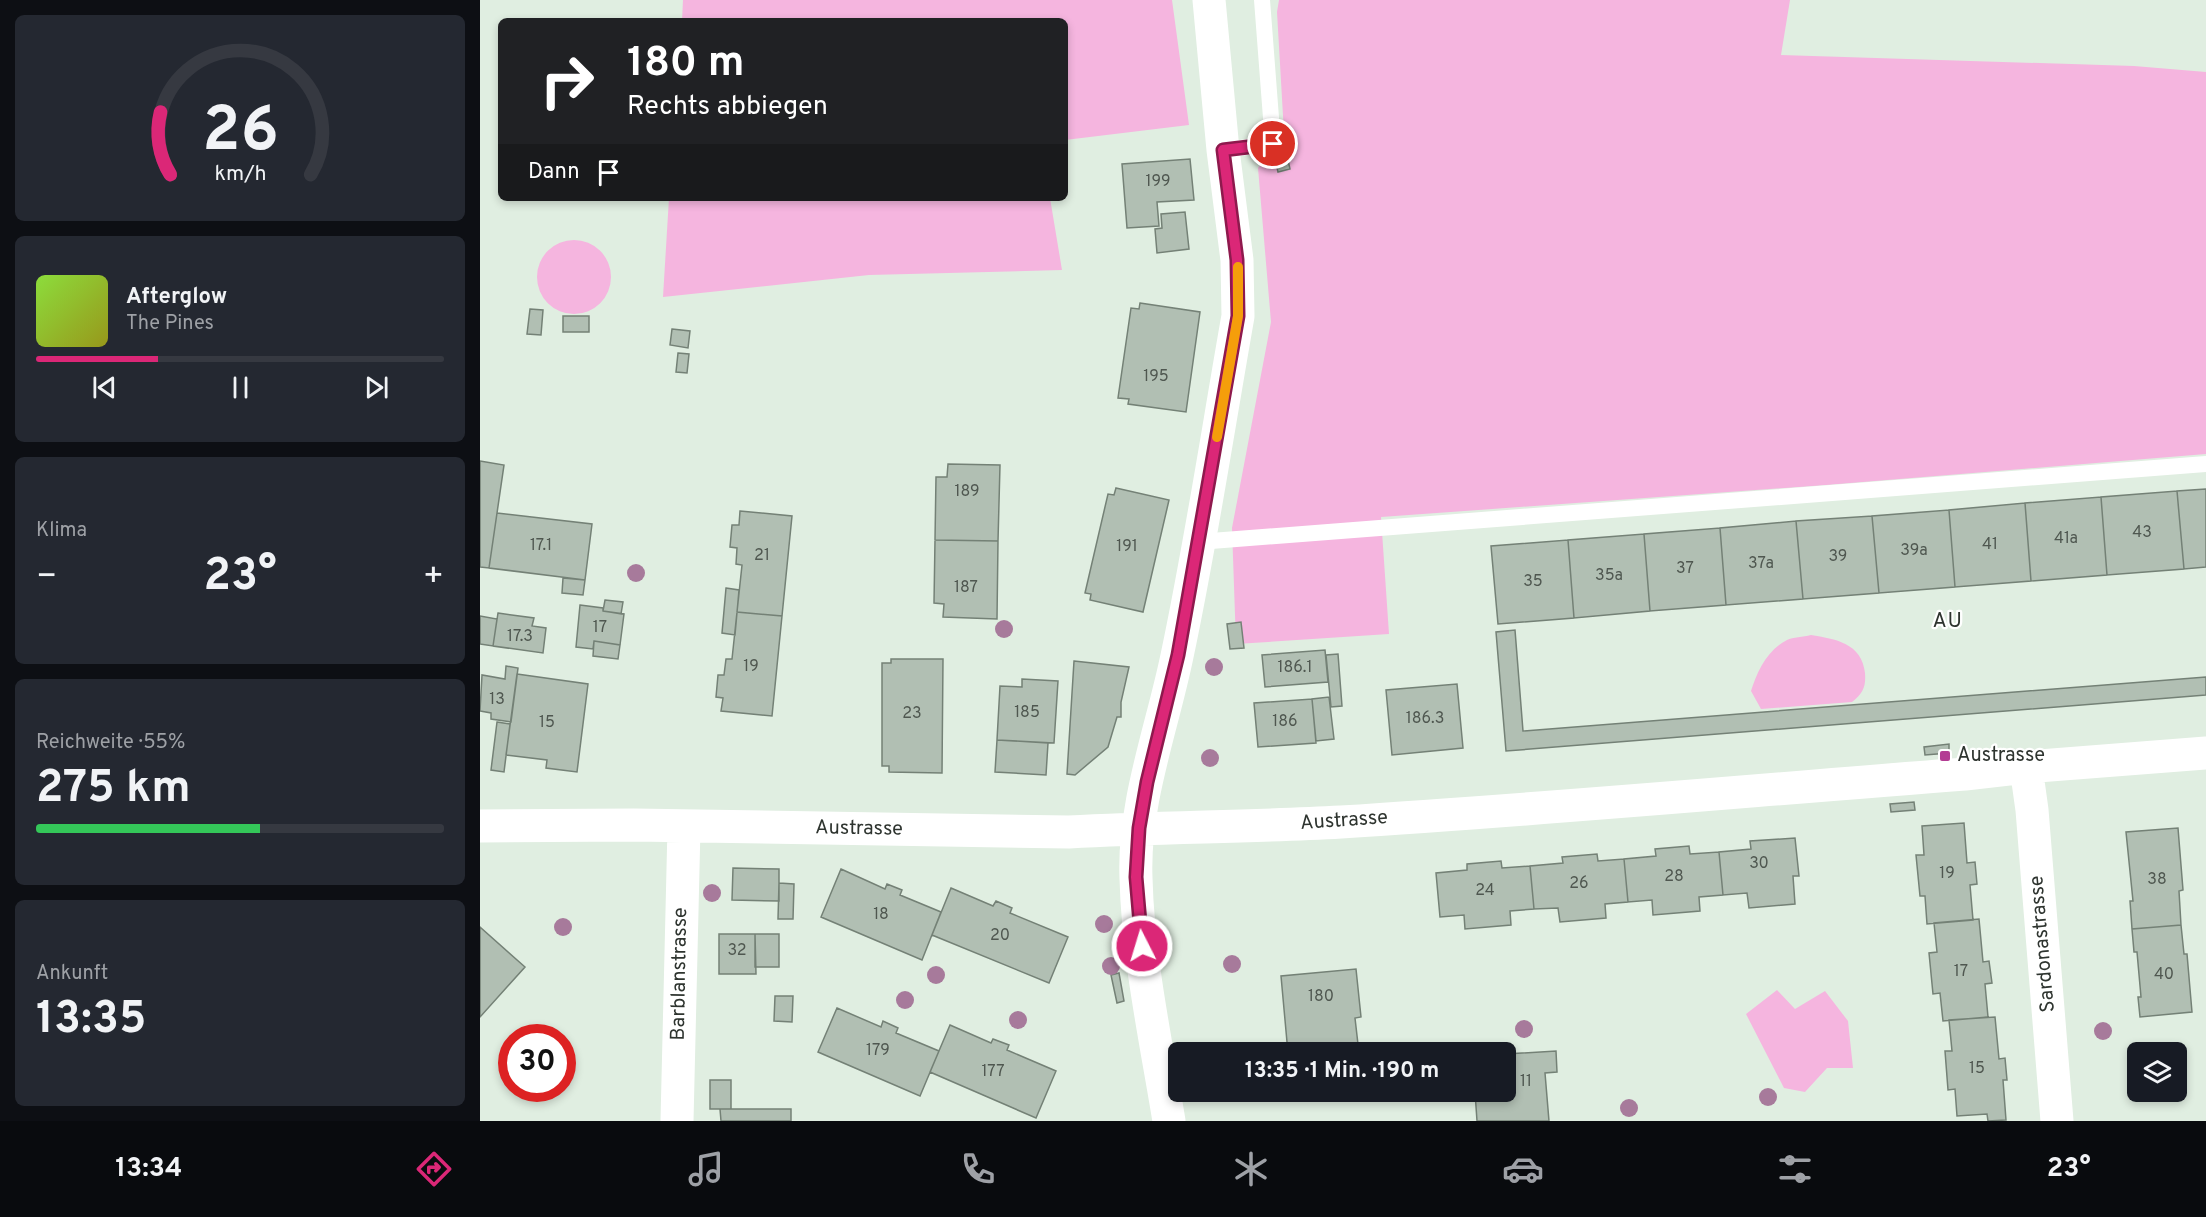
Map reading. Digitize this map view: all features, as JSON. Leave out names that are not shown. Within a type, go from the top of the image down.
[{"type":"street","points":[[1169,1121],[1142,952],[1136,877],[1139,828],[1147,782],[1178,655],[1238,316],[1237,260],[1223,150],[1209,0]]},
{"type":"street","name":"Austrasse","points":[[480,826],[634,825],[1057,832],[1206,828],[1341,822],[2206,753]]},
{"type":"street","name":"Sardonastrasse","points":[[2026,767],[2032,810],[2057,1121]]},
{"type":"street","name":"Barblanstrasse","points":[[677,1121],[684,827]]},
{"type":"lane","points":[[1223,150],[1273,144],[1262,0]]},
{"type":"lane","points":[[1198,542],[2206,464]]},
{"type":"shaded area","points":[[683,0],[1172,0],[1189,125],[1068,140],[1068,18],[682,18]]},
{"type":"shaded area","points":[[1279,0],[1790,0],[1781,55],[2134,66],[2206,72],[2206,454],[1826,485],[1381,517],[1389,634],[1236,644],[1232,528],[1271,322],[1258,168],[1284,133],[1277,12]]},
{"type":"shaded area","points":[[669,201],[1050,201],[1062,270],[869,275],[663,297]]},
{"type":"shaded area","points":[[574,240],[588,243],[600,251],[608,263],[611,277],[608,291],[600,303],[588,311],[574,314],[560,311],[548,303],[540,291],[537,277],[540,263],[548,251],[560,243]]},
{"type":"shaded area","points":[[1811,635],[1846,644],[1859,655],[1865,673],[1861,693],[1852,702],[1761,709],[1751,691],[1756,676],[1768,656],[1787,640]]},
{"type":"shaded area","points":[[1777,990],[1795,1009],[1825,991],[1848,1021],[1853,1068],[1827,1068],[1805,1092],[1784,1088],[1746,1014]]},
{"type":"building","points":[[1190,159],[1194,200],[1157,202],[1159,226],[1127,228],[1122,164]]},
{"type":"building","points":[[1288,160],[1290,169],[1278,172],[1276,163]]},
{"type":"building","points":[[1185,212],[1189,249],[1157,253],[1155,229],[1162,228],[1161,214]]},
{"type":"building","points":[[1140,303],[1200,312],[1186,412],[1128,404],[1129,399],[1118,398],[1131,308],[1139,309]]},
{"type":"building","points":[[530,309],[543,310],[541,335],[527,334]]},
{"type":"building","points":[[563,316],[589,316],[589,332],[563,332]]},
{"type":"building","points":[[672,329],[690,331],[688,348],[670,345]]},
{"type":"building","points":[[678,353],[689,354],[687,373],[676,372]]},
{"type":"building","points":[[480,461],[504,465],[489,568],[480,567]]},
{"type":"building","points":[[948,464],[1000,465],[998,541],[935,540],[936,477],[947,477]]},
{"type":"building","points":[[1116,488],[1169,500],[1143,612],[1090,600],[1091,594],[1085,593],[1108,494],[1114,495]]},
{"type":"building","points":[[2206,489],[2206,567],[2184,569],[2177,491]]},
{"type":"building","points":[[2177,491],[2184,569],[2107,575],[2101,497]]},
{"type":"building","points":[[2101,497],[2107,575],[2031,581],[2025,503]]},
{"type":"building","points":[[2025,503],[2031,581],[1955,587],[1949,510]]},
{"type":"building","points":[[1949,510],[1955,587],[1879,593],[1872,516]]},
{"type":"building","points":[[740,511],[792,516],[782,616],[737,612],[742,565],[736,564],[737,548],[730,547],[732,525],[739,525]]},
{"type":"building","points":[[497,513],[592,524],[585,580],[489,568]]},
{"type":"building","points":[[1872,516],[1879,593],[1803,599],[1796,521]]},
{"type":"building","points":[[1796,521],[1803,599],[1726,605],[1720,528]]},
{"type":"building","points":[[1720,528],[1726,605],[1650,611],[1644,534]]},
{"type":"building","points":[[1644,534],[1650,611],[1574,618],[1568,540]]},
{"type":"building","points":[[935,540],[998,541],[997,619],[943,617],[944,604],[934,603]]},
{"type":"building","points":[[1568,540],[1574,618],[1498,624],[1491,546]]},
{"type":"building","points":[[563,578],[585,580],[583,595],[562,593]]},
{"type":"building","points":[[726,588],[739,590],[735,635],[722,633]]},
{"type":"building","points":[[605,600],[623,602],[621,614],[603,611]]},
{"type":"building","points":[[580,605],[624,614],[620,645],[594,641],[593,649],[576,647]]},
{"type":"building","points":[[737,612],[782,616],[772,716],[721,711],[723,698],[716,697],[718,675],[724,675],[726,659],[732,659]]},
{"type":"building","points":[[498,613],[534,618],[532,626],[546,628],[543,653],[493,646]]},
{"type":"building","points":[[480,616],[497,619],[493,646],[480,644]]},
{"type":"building","points":[[1241,622],[1244,648],[1230,649],[1227,624]]},
{"type":"building","points":[[1515,630],[1523,731],[2206,677],[2206,695],[1506,751],[1496,632]]},
{"type":"building","points":[[594,641],[620,645],[618,659],[593,656]]},
{"type":"building","points":[[1325,650],[1328,682],[1265,687],[1262,655]]},
{"type":"building","points":[[1338,654],[1342,706],[1331,707],[1326,655]]},
{"type":"building","points":[[891,659],[943,659],[942,773],[889,772],[889,766],[882,766],[882,663],[891,663]]},
{"type":"building","points":[[1074,661],[1129,667],[1121,702],[1121,717],[1117,717],[1108,747],[1075,775],[1067,774]]},
{"type":"building","points":[[506,666],[518,668],[511,722],[491,719],[491,713],[480,711],[482,675],[505,679]]},
{"type":"building","points":[[517,674],[588,684],[577,772],[546,768],[547,760],[506,755]]},
{"type":"building","points":[[1022,679],[1058,681],[1054,743],[997,740],[1000,686],[1022,687]]},
{"type":"building","points":[[1457,684],[1463,748],[1392,755],[1386,690]]},
{"type":"building","points":[[1329,697],[1334,739],[1316,741],[1312,699]]},
{"type":"building","points":[[1312,699],[1316,743],[1258,747],[1254,703]]},
{"type":"building","points":[[497,722],[510,724],[504,772],[491,770]]},
{"type":"building","points":[[997,740],[1048,743],[1046,775],[995,772]]},
{"type":"building","points":[[1949,744],[1949,753],[1925,755],[1924,747]]},
{"type":"building","points":[[1914,802],[1915,810],[1891,812],[1890,804]]},
{"type":"building","points":[[1964,823],[1967,863],[1975,862],[1977,884],[1970,885],[1973,920],[1927,924],[1925,896],[1920,896],[1916,855],[1924,855],[1922,826]]},
{"type":"building","points":[[2178,828],[2183,890],[2179,891],[2181,925],[2132,929],[2130,901],[2133,901],[2126,832]]},
{"type":"building","points":[[1795,838],[1799,876],[1793,876],[1795,904],[1749,908],[1747,893],[1723,895],[1719,852],[1751,849],[1750,841]]},
{"type":"building","points":[[1689,846],[1690,854],[1719,852],[1723,895],[1699,897],[1700,911],[1653,915],[1652,900],[1628,902],[1624,859],[1656,856],[1655,849]]},
{"type":"building","points":[[1597,854],[1598,861],[1624,859],[1628,902],[1605,904],[1606,918],[1560,922],[1558,908],[1534,909],[1530,866],[1563,863],[1562,857]]},
{"type":"building","points":[[1501,861],[1502,868],[1530,866],[1534,909],[1510,911],[1511,925],[1465,929],[1464,915],[1440,917],[1436,873],[1467,870],[1467,864]]},
{"type":"building","points":[[733,868],[779,869],[779,901],[732,900]]},
{"type":"building","points":[[841,869],[885,889],[887,884],[902,890],[900,895],[941,912],[922,960],[821,917]]},
{"type":"building","points":[[779,883],[794,884],[793,919],[778,919]]},
{"type":"building","points":[[951,888],[993,906],[996,901],[1012,908],[1010,913],[1068,937],[1049,983],[932,935]]},
{"type":"building","points":[[1979,919],[1983,962],[1989,961],[1992,983],[1985,984],[1988,1017],[1943,1021],[1940,993],[1933,994],[1929,953],[1937,952],[1934,923]]},
{"type":"building","points":[[2181,925],[2184,954],[2187,954],[2192,1012],[2140,1017],[2138,997],[2141,997],[2137,952],[2134,952],[2132,929]]},
{"type":"building","points":[[480,927],[525,967],[480,1017]]},
{"type":"building","points":[[719,934],[755,934],[756,974],[719,974]]},
{"type":"building","points":[[755,934],[779,934],[779,967],[755,967]]},
{"type":"building","points":[[1356,969],[1361,1017],[1355,1018],[1358,1042],[1287,1042],[1281,976]]},
{"type":"building","points":[[1119,973],[1124,1001],[1117,1003],[1111,975]]},
{"type":"building","points":[[775,996],[793,996],[792,1022],[774,1021]]},
{"type":"building","points":[[837,1008],[881,1027],[883,1021],[898,1028],[896,1033],[939,1051],[920,1096],[818,1052]]},
{"type":"building","points":[[1995,1017],[1999,1059],[2005,1058],[2007,1080],[2003,1080],[2006,1120],[1988,1121],[1987,1114],[1957,1116],[1955,1089],[1948,1090],[1945,1051],[1952,1051],[1949,1020]]},
{"type":"building","points":[[950,1025],[991,1043],[993,1039],[1009,1045],[1007,1050],[1056,1071],[1036,1118],[930,1072]]},
{"type":"building","points":[[1556,1051],[1557,1072],[1545,1073],[1549,1121],[1477,1121],[1476,1102],[1516,1102],[1516,1053]]},
{"type":"building","points":[[710,1080],[731,1080],[731,1109],[710,1109]]},
{"type":"building","points":[[720,1109],[791,1109],[791,1121],[721,1121]]},
{"type":"slow traffic","points":[[1217,437],[1238,316],[1238,267]]},
{"type":"place","name":"Austrasse","points":[[1945,756]]},
{"type":"district","name":"AU","points":[[1948,621]]},
{"type":"route","points":[[1142,946],[1136,877],[1139,828],[1147,782],[1178,655],[1238,316],[1237,260],[1223,150],[1273,144]]}]
